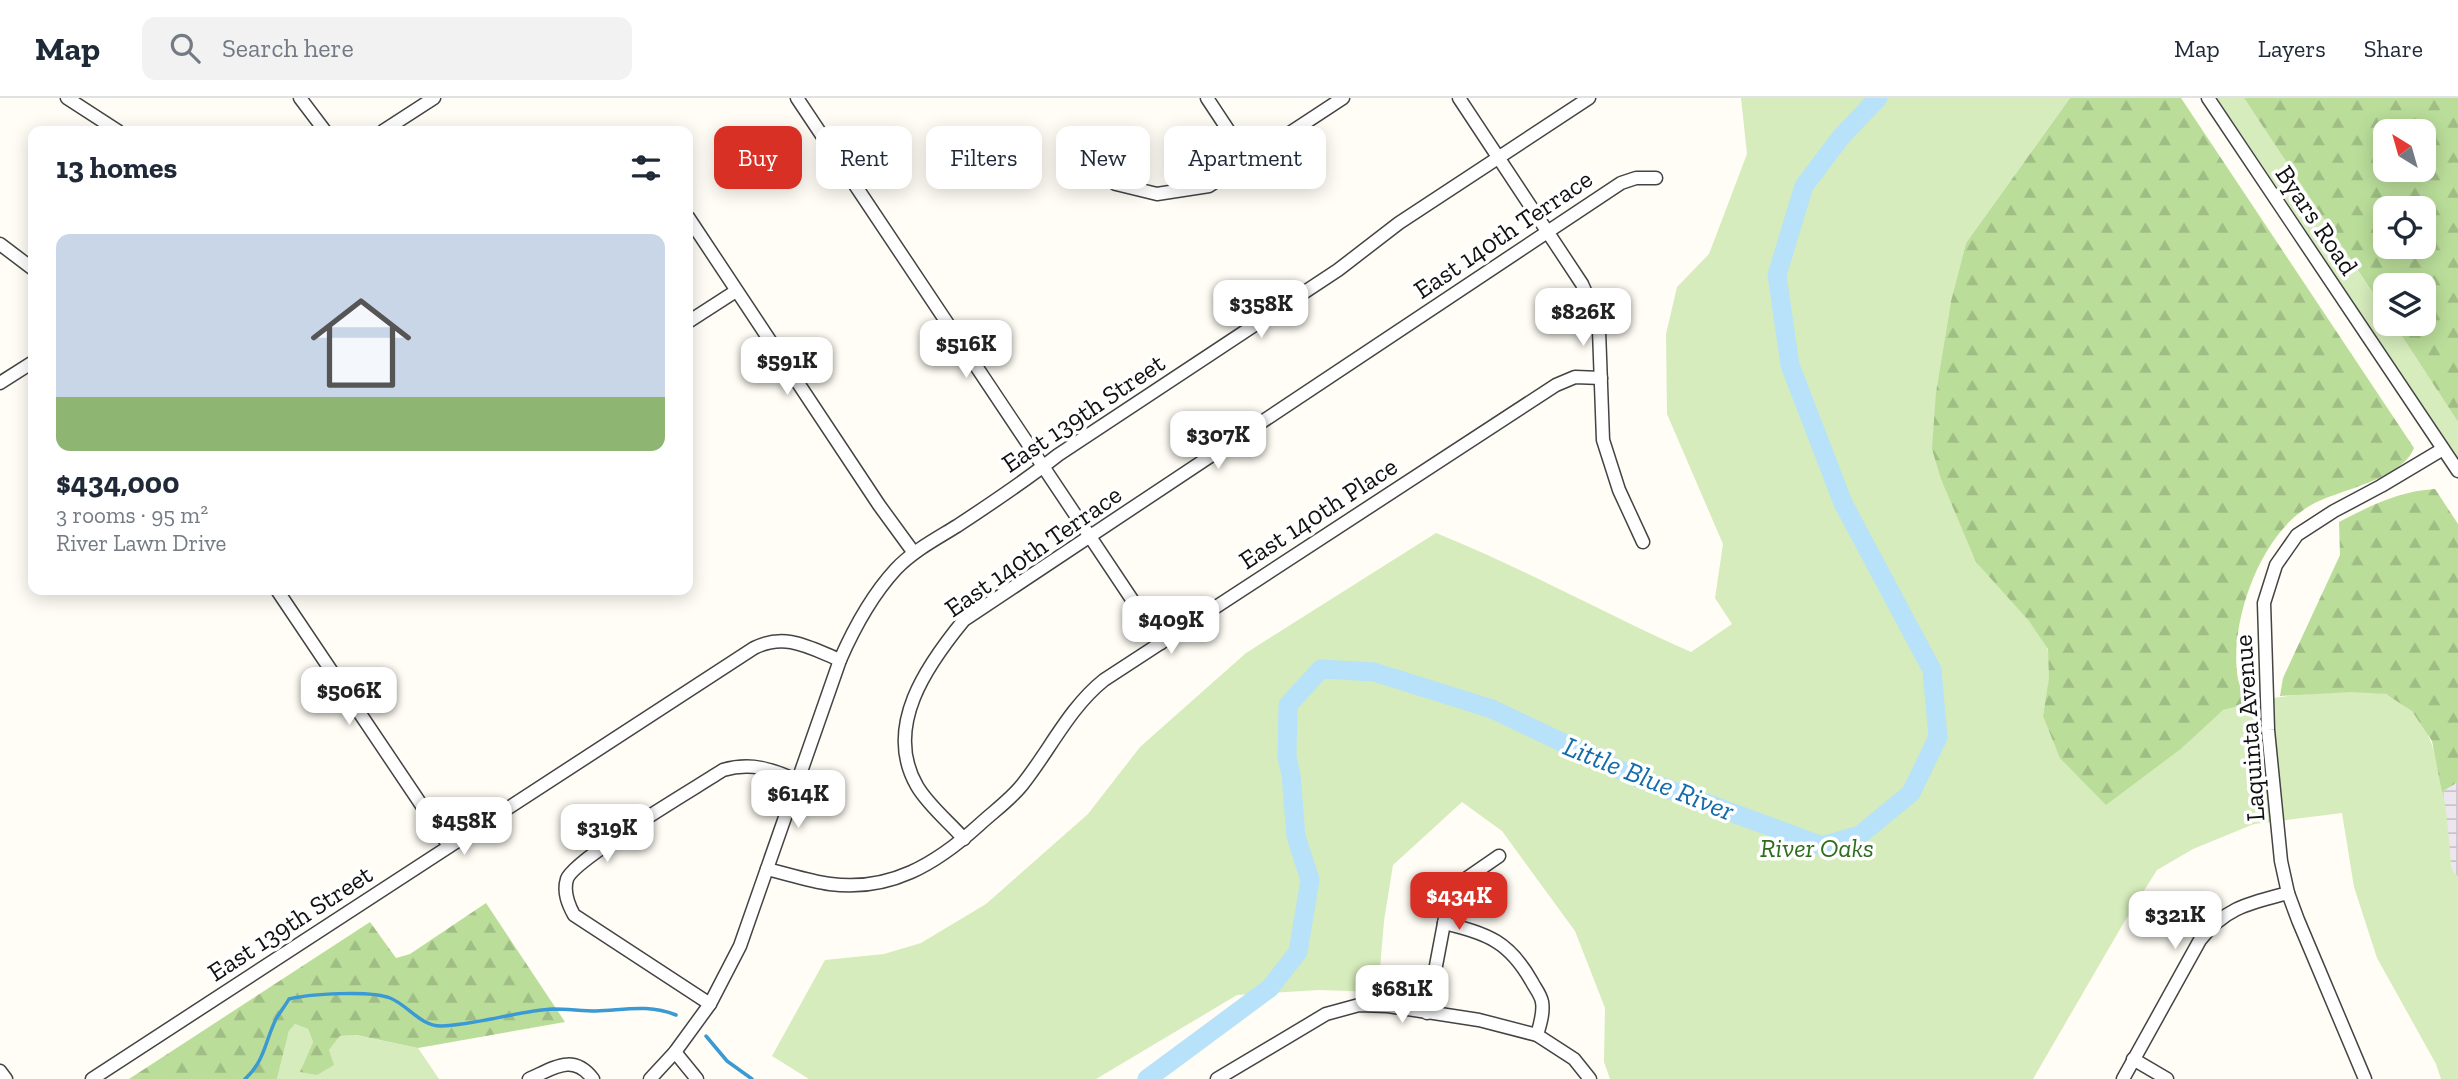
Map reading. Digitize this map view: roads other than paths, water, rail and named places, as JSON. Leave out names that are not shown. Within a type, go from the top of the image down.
[{"type":"street","points":[[67,98],[110,126]]},
{"type":"street","points":[[300,98],[322,126]]},
{"type":"street","points":[[391,126],[434,98]]},
{"type":"street","points":[[797,98],[1161,643]]},
{"type":"street","points":[[1207,98],[1226,126]]},
{"type":"street","points":[[1300,126],[1343,98]]},
{"type":"street","points":[[1459,98],[1582,284],[1593,309],[1599,330],[1603,440],[1619,489],[1643,542]]},
{"type":"street","name":"East 139th Street","points":[[650,1079],[675,1052],[710,1004],[740,946],[840,660],[850,637],[896,569],[914,553],[1338,270],[1399,223],[1589,98]]},
{"type":"street","name":"Byars Road","points":[[2208,98],[2458,471]]},
{"type":"street","name":"East 140th Terrace","points":[[964,839],[919,789],[908,768],[905,749],[907,727],[919,684],[935,655],[964,620],[1622,183],[1636,178],[1656,178]]},
{"type":"street","points":[[1136,189],[1157,194],[1190,189]]},
{"type":"street","points":[[693,226],[879,505],[914,553]]},
{"type":"street","points":[[0,244],[28,265]]},
{"type":"street","points":[[693,319],[736,291]]},
{"type":"street","points":[[0,383],[28,365]]},
{"type":"street","name":"East 140th Place","points":[[767,869],[829,884],[875,883],[924,867],[964,839],[1021,787],[1092,690],[1556,385],[1575,377],[1601,378]]},
{"type":"street","name":"Laquinta Avenue","points":[[2365,1079],[2288,893],[2281,862],[2268,718],[2264,603],[2276,565],[2297,535],[2443,449]]},
{"type":"street","points":[[280,595],[449,846]]},
{"type":"street","name":"East 139th Street","points":[[92,1079],[768,641],[793,642],[840,660]]},
{"type":"street","points":[[710,1004],[574,915],[565,892],[567,878],[586,858],[723,770],[754,766],[773,769],[798,781]]},
{"type":"street","points":[[1427,1013],[1449,897],[1454,887],[1499,856]]},
{"type":"street","points":[[2123,1079],[2200,940],[2211,926],[2225,914],[2241,906],[2288,893]]},
{"type":"street","points":[[1444,923],[1495,939],[1511,953],[1542,1001],[1537,1035]]},
{"type":"street","points":[[1217,1079],[1326,1014],[1359,1005],[1388,1006],[1479,1020],[1537,1035],[1574,1059],[1590,1079]]},
{"type":"street","points":[[675,1052],[697,1079]]},
{"type":"street","points":[[2133,1059],[2167,1079]]},
{"type":"street","points":[[529,1079],[561,1065],[575,1064],[587,1071],[593,1079]]},
{"type":"street","points":[[0,1071],[6,1079]]},
{"type":"waterway","name":"Little Blue River","points":[[1147,1079],[1270,988],[1298,952],[1310,880],[1296,836],[1287,757],[1288,705],[1321,669],[1374,672],[1492,709],[1633,776],[1822,846],[1860,835],[1911,793],[1938,737],[1932,670],[1843,503],[1790,365],[1777,275],[1804,186],[1841,137],[1878,98]]},
{"type":"waterway","points":[[245,1079],[261,1058],[279,1014],[289,999],[299,997],[325,994],[381,996],[396,1001],[427,1023],[441,1026],[553,1009],[646,1009],[676,1015]]},
{"type":"waterway","points":[[706,1036],[727,1061],[752,1079]]},
{"type":"park label","name":"River Oaks","points":[[1817,848]]}]
